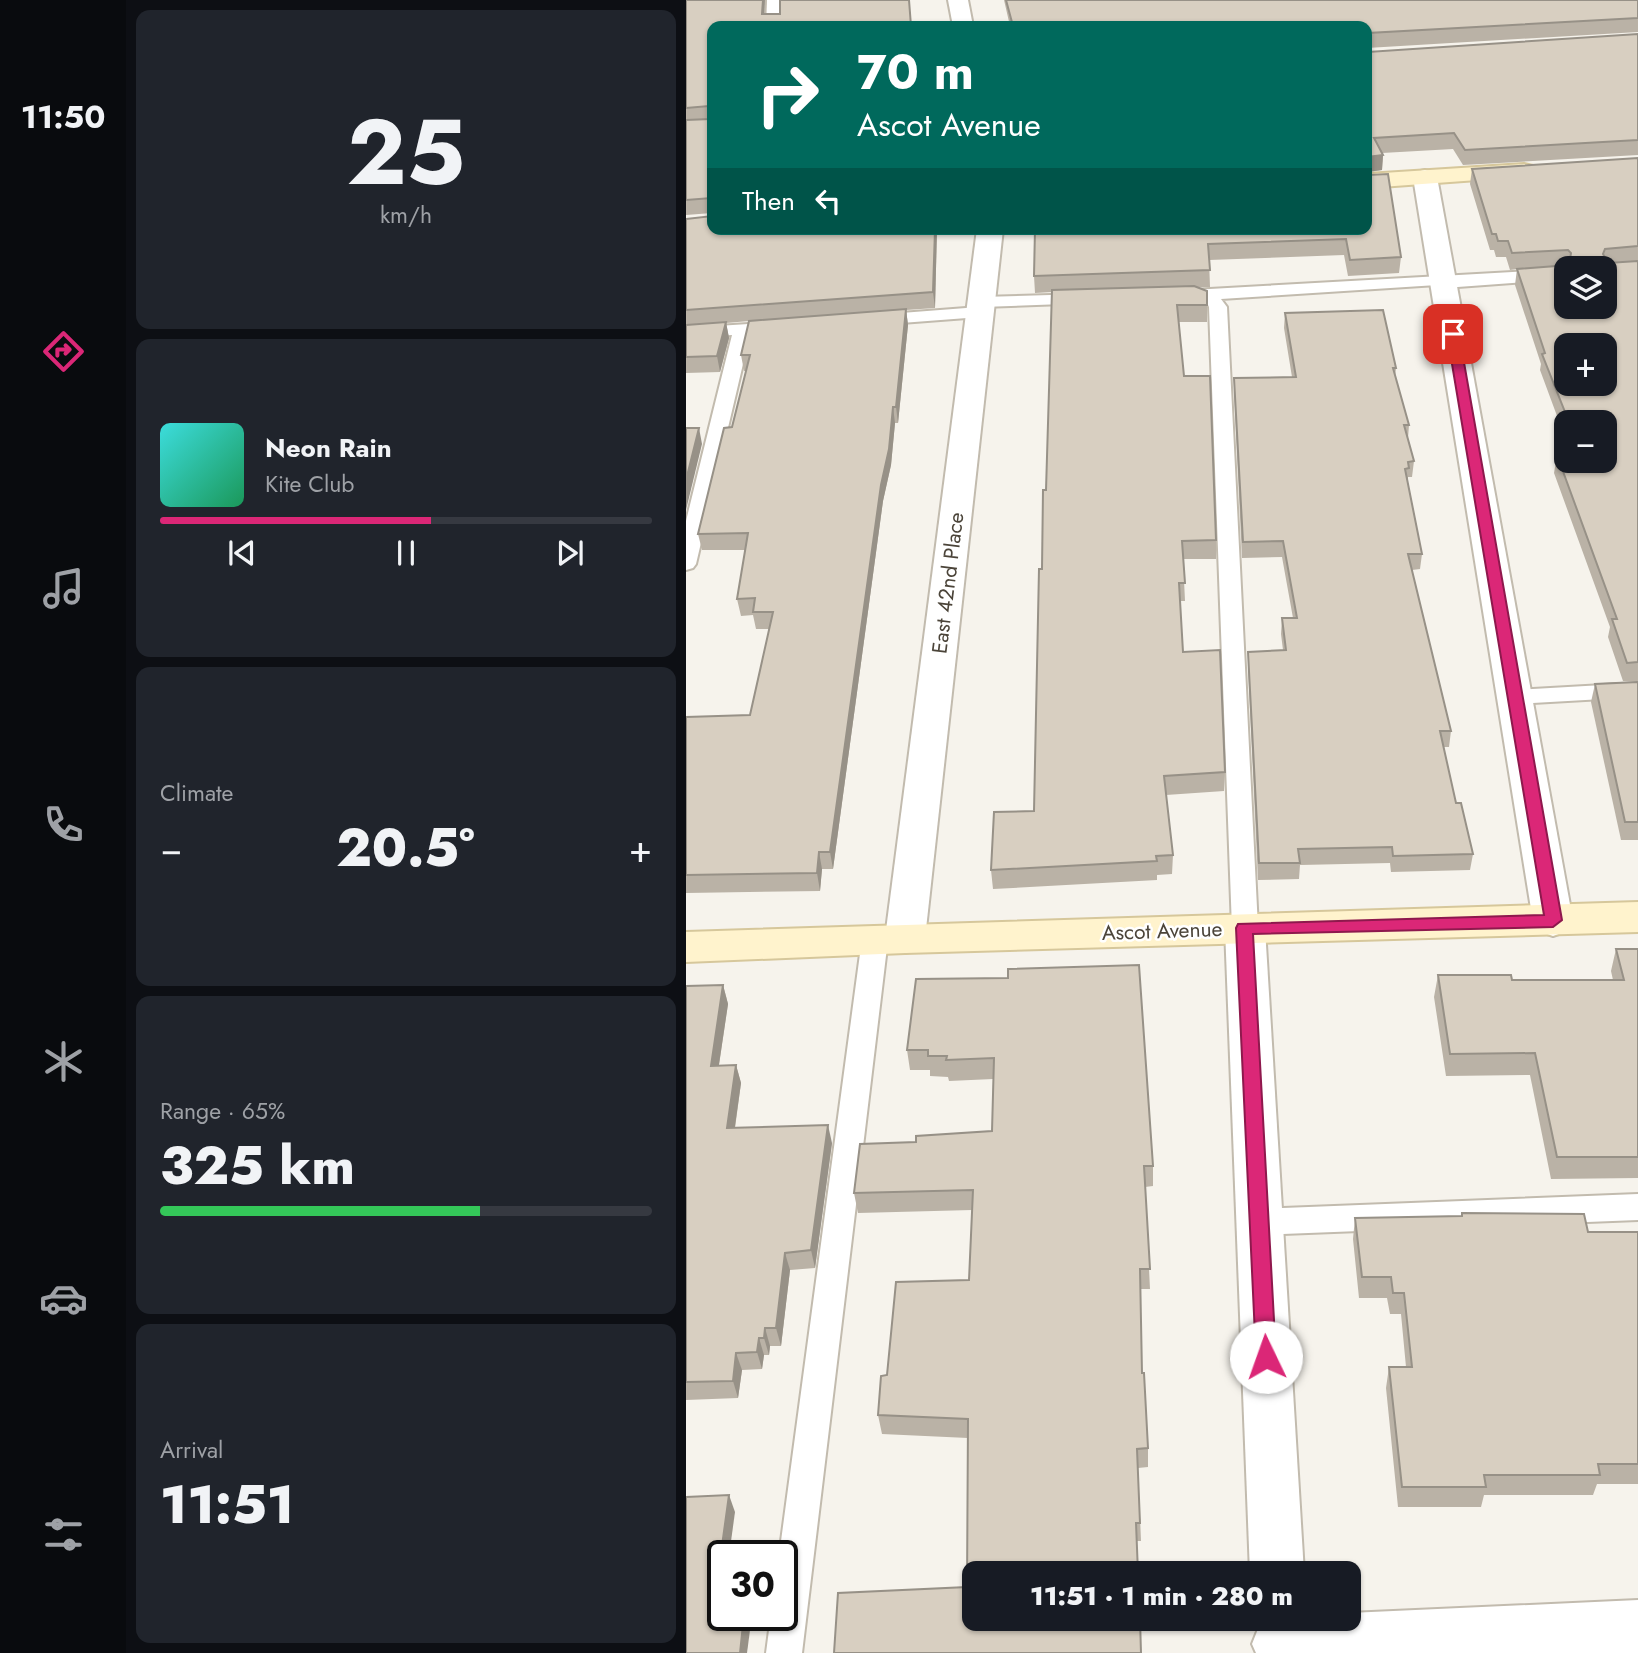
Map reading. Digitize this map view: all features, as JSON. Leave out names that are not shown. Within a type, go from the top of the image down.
[{"type":"street","points":[[958,0],[962,21]]},
{"type":"street","points":[[1372,181],[1545,170]]},
{"type":"street","points":[[1425,177],[1553,920]]},
{"type":"street","name":"East 42nd Place","points":[[890,938],[989,235]]},
{"type":"street","name":"Ascot Avenue","points":[[686,947],[890,938],[1638,917]]},
{"type":"street","points":[[1244,928],[1276,1561]]},
{"type":"street","points":[[1280,1638],[1638,1628]]},
{"type":"lane","points":[[773,21],[774,0]]},
{"type":"lane","points":[[1154,296],[1554,275]]},
{"type":"lane","points":[[1194,295],[1213,299],[1218,307],[1244,928]]},
{"type":"lane","points":[[861,321],[980,307],[1101,298]]},
{"type":"lane","points":[[686,334],[795,326]]},
{"type":"lane","points":[[686,564],[742,329]]},
{"type":"lane","points":[[1515,697],[1638,690]]},
{"type":"lane","points":[[784,1653],[890,938]]},
{"type":"lane","points":[[1259,1222],[1638,1208]]},
{"type":"building","points":[[686,0],[763,0],[762,14],[780,14],[780,0],[909,0],[911,21],[707,21],[707,106],[686,108]]},
{"type":"building","points":[[1006,0],[1638,0],[1638,18],[1372,33],[1372,21],[1012,21]]},
{"type":"building","points":[[1638,34],[1638,140],[1465,150],[1454,133],[1374,138],[1383,155],[1372,156],[1372,52]]},
{"type":"building","points":[[707,119],[707,198],[686,200],[686,120]]},
{"type":"building","points":[[1638,158],[1638,246],[1605,249],[1604,256],[1570,256],[1568,250],[1512,253],[1508,241],[1498,241],[1496,234],[1492,234],[1472,169]]},
{"type":"building","points":[[1388,174],[1401,257],[1350,260],[1346,239],[1208,244],[1210,270],[1034,276],[1035,235],[1372,235],[1372,175]]},
{"type":"building","points":[[707,217],[707,235],[935,235],[933,292],[686,310],[686,219]]},
{"type":"building","points":[[1638,261],[1638,662],[1627,663],[1612,619],[1617,619],[1564,473],[1617,473],[1617,410],[1564,410],[1559,396],[1617,396],[1617,333],[1554,333],[1554,384],[1542,354],[1545,353],[1517,269],[1554,266],[1554,319],[1617,319],[1617,262]]},
{"type":"building","points":[[1194,286],[1207,291],[1207,305],[1177,305],[1184,376],[1210,376],[1216,540],[1182,541],[1185,583],[1179,583],[1183,652],[1220,650],[1225,772],[1164,776],[1173,855],[1156,856],[1157,861],[991,870],[994,812],[1034,811],[1039,569],[1042,569],[1043,490],[1046,490],[1052,290]]},
{"type":"building","points":[[906,309],[896,407],[893,407],[889,449],[881,485],[830,852],[819,852],[817,873],[686,875],[686,717],[750,715],[773,612],[753,612],[755,598],[737,599],[748,533],[698,534],[724,428],[732,427],[750,355],[741,355],[749,321]]},
{"type":"building","points":[[1383,310],[1396,368],[1393,368],[1409,425],[1404,425],[1414,461],[1408,462],[1409,468],[1405,469],[1422,554],[1408,554],[1451,731],[1440,731],[1456,803],[1461,803],[1473,854],[1393,856],[1392,847],[1298,849],[1300,863],[1259,863],[1248,652],[1286,650],[1282,618],[1297,618],[1283,541],[1243,542],[1234,378],[1296,377],[1285,313]]},
{"type":"building","points":[[726,322],[717,356],[686,357],[686,325]]},
{"type":"building","points":[[686,428],[699,428],[686,480]]},
{"type":"building","points":[[1638,682],[1638,822],[1625,822],[1595,684]]},
{"type":"building","points":[[1616,949],[1638,949],[1638,1157],[1557,1157],[1535,1053],[1450,1054],[1438,975],[1511,975],[1512,980],[1624,980]]},
{"type":"building","points":[[1139,965],[1153,1166],[1144,1166],[1150,1269],[1140,1269],[1142,1373],[1148,1448],[1137,1449],[1140,1523],[1136,1523],[1138,1561],[967,1561],[968,1419],[878,1415],[881,1376],[887,1375],[896,1282],[969,1280],[973,1190],[854,1193],[860,1144],[916,1142],[916,1136],[992,1131],[994,1058],[946,1060],[947,1056],[928,1056],[928,1050],[907,1050],[916,979],[1008,978],[1008,969]]},
{"type":"building","points":[[723,985],[711,1066],[736,1065],[727,1128],[828,1125],[811,1250],[785,1253],[776,1328],[765,1328],[764,1338],[759,1338],[757,1352],[736,1353],[733,1381],[686,1382],[686,986]]},
{"type":"building","points":[[1462,1213],[1584,1214],[1588,1232],[1638,1232],[1638,1464],[1598,1464],[1600,1475],[1484,1475],[1486,1487],[1402,1487],[1389,1367],[1412,1367],[1404,1293],[1393,1293],[1391,1277],[1362,1277],[1355,1218],[1462,1216]]},
{"type":"building","points":[[729,1495],[723,1540],[707,1540],[707,1631],[742,1631],[740,1653],[686,1653],[686,1497]]},
{"type":"building","points":[[962,1587],[962,1631],[1140,1631],[1141,1653],[834,1653],[838,1593]]},
{"type":"route","points":[[1266,1357],[1244,928],[1553,920],[1453,334]]}]
